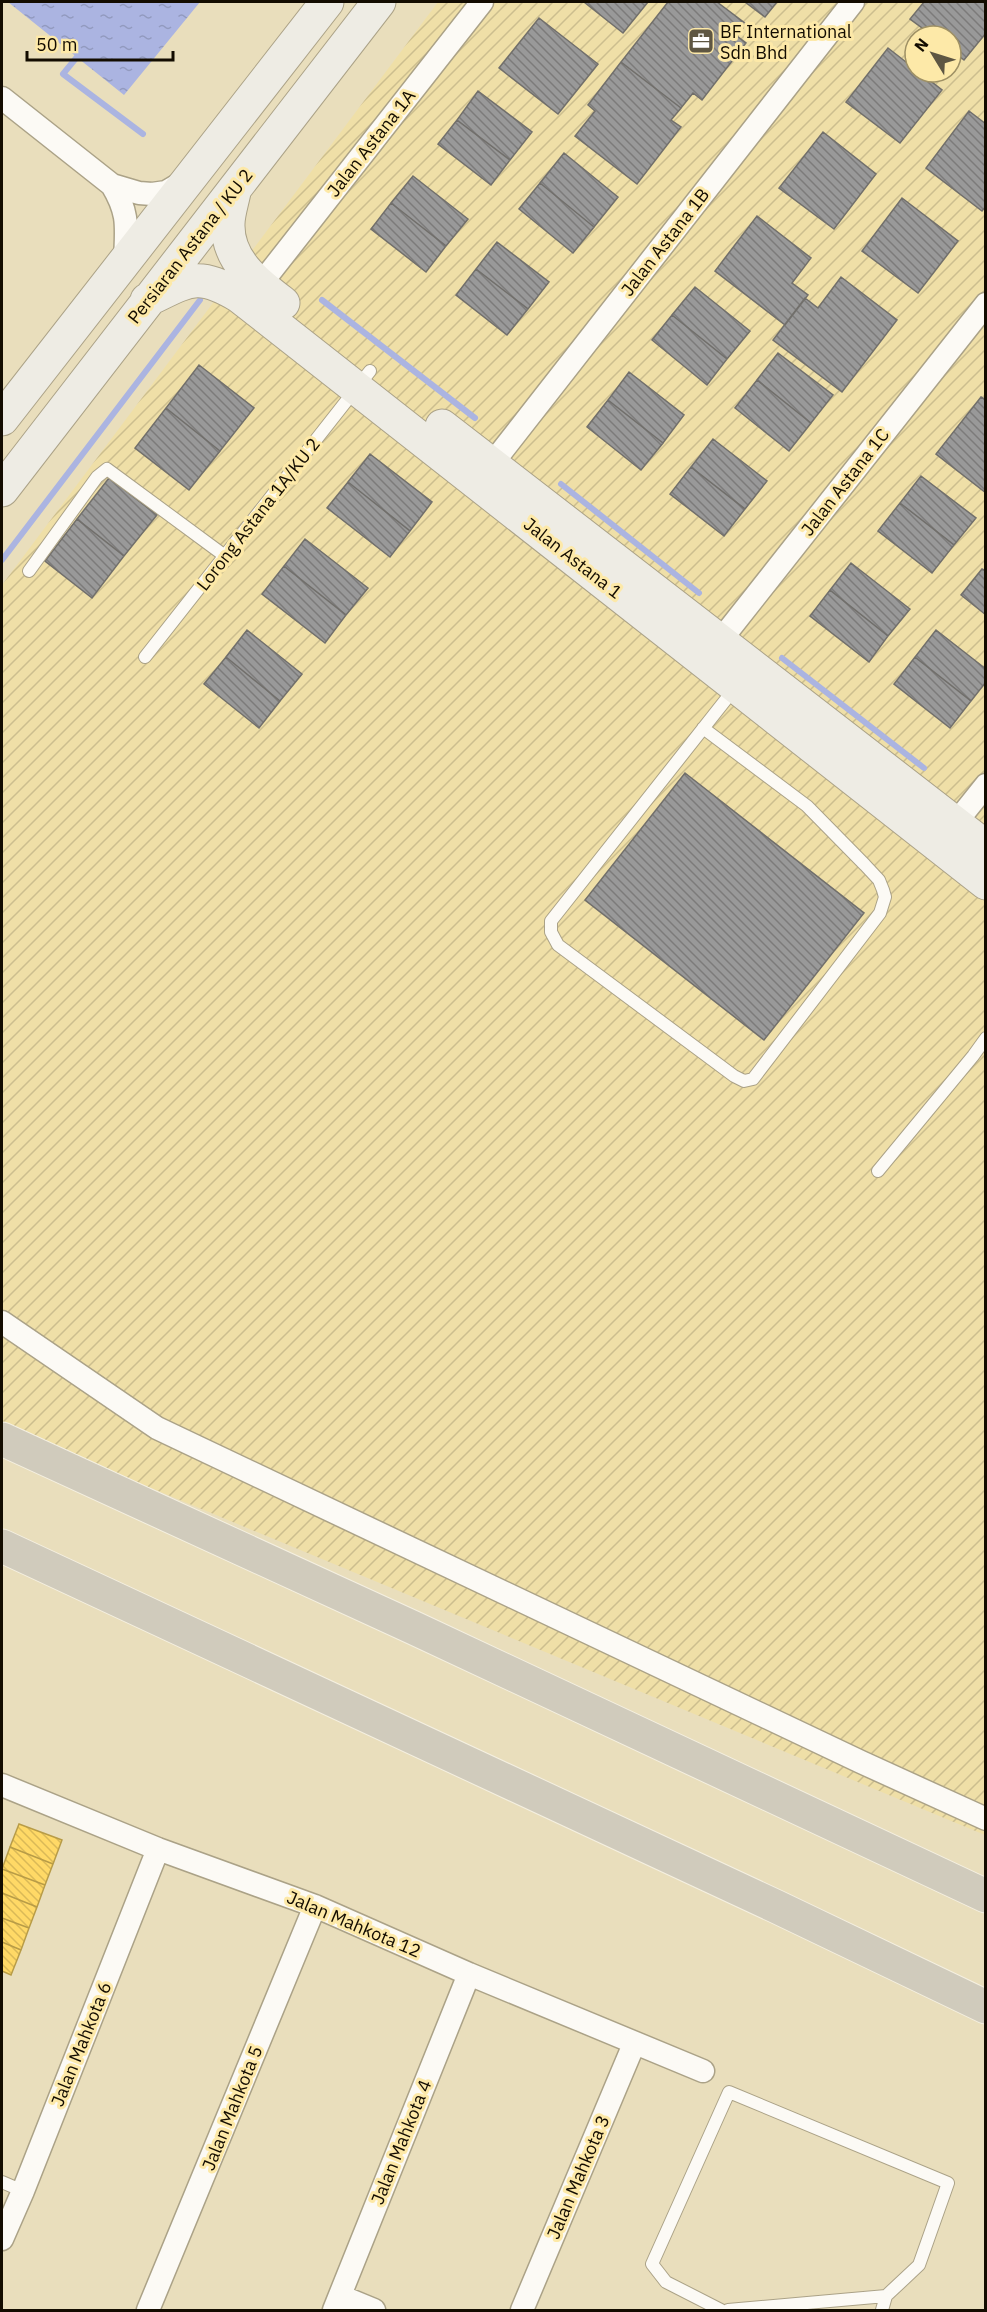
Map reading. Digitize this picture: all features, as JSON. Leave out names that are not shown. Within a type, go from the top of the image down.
[{"type":"highway","points":[[2,1439],[393,1618],[986,1896]]},
{"type":"highway","points":[[2,1546],[754,1896],[986,2007]]},
{"type":"street","points":[[2,420],[327,2]]},
{"type":"street","name":"Persiaran Astana / KU 2","points":[[2,490],[379,2]]},
{"type":"street","name":"Jalan Astana 1A","points":[[260,285],[482,2]]},
{"type":"street","name":"Jalan Astana 1B","points":[[484,473],[854,2]]},
{"type":"street","points":[[2,98],[112,185],[122,202],[126,215],[124,263]]},
{"type":"street","points":[[112,185],[139,193],[166,192],[182,183],[200,167]]},
{"type":"street","name":"Jalan Astana 1","points":[[234,192],[228,224],[231,243],[251,279],[364,379],[946,834],[986,883]]},
{"type":"street","name":"Jalan Astana 1","points":[[147,300],[189,280],[207,280],[221,285],[364,379]]},
{"type":"street","name":"Jalan Astana 1C","points":[[712,651],[986,304]]},
{"type":"street","name":"Jalan Astana 1","points":[[712,651],[736,687],[946,834],[986,847]]},
{"type":"street","points":[[946,834],[985,785]]},
{"type":"street","points":[[2,1323],[157,1428],[986,1819]]},
{"type":"street","name":"Jalan Mahkota 12","points":[[4,1793],[315,1906],[469,1974],[703,2071]]},
{"type":"street","name":"Jalan Mahkota 6","points":[[2,2239],[158,1849]]},
{"type":"street","name":"Jalan Mahkota 5","points":[[148,2310],[315,1906]]},
{"type":"street","name":"Jalan Mahkota 4","points":[[337,2303],[469,1974]]},
{"type":"street","name":"Jalan Mahkota 3","points":[[522,2310],[634,2044]]},
{"type":"street","points":[[337,2303],[374,2310]]},
{"type":"lane","name":"Lorong Astana 1A/KU 2","points":[[146,657],[364,379]]},
{"type":"lane","points":[[28,571],[97,477],[106,469],[225,556]]},
{"type":"lane","points":[[704,728],[807,806],[879,880],[885,897],[880,913],[767,1061],[753,1079],[744,1081],[734,1076],[558,945],[551,932],[551,921],[736,687]]},
{"type":"lane","points":[[878,1171],[986,1038]]},
{"type":"lane","points":[[721,2310],[666,2282],[652,2264],[729,2092],[948,2183],[920,2265],[886,2296],[882,2310]]},
{"type":"lane","points":[[2,2182],[23,2191]]},
{"type":"lane","points":[[728,2310],[886,2296]]},
{"type":"shaded area","points":[[438,2],[985,2],[985,1835],[2,1426],[2,585]]},
{"type":"water","points":[[8,2],[200,2],[124,95]]},
{"type":"building: Homes","points":[[19,1824],[62,1840],[53,1864],[10,1847]]},
{"type":"building: Homes","points":[[10,1847],[53,1864],[45,1885],[2,1869]]},
{"type":"building: Homes","points":[[2,1869],[45,1885],[37,1907],[2,1893]]},
{"type":"building: Homes","points":[[2,1893],[37,1907],[29,1928],[2,1918]]},
{"type":"building: Homes","points":[[2,1918],[29,1928],[21,1950],[2,1942]]},
{"type":"building: Homes","points":[[2,1942],[21,1950],[11,1975],[2,1971]]},
{"type":"building: Industry","points":[[584,2],[648,2],[623,33]]},
{"type":"building: Industry","points":[[668,2],[717,2],[746,24],[737,36],[746,43],[702,100],[693,93],[681,108],[621,62]]},
{"type":"building: Industry","points":[[745,2],[777,2],[765,17]]},
{"type":"building: Industry","points":[[924,2],[986,2],[986,33],[964,60],[963,24],[917,24],[910,19]]},
{"type":"building: Industry","points":[[539,18],[598,64],[558,114],[499,68]]},
{"type":"building: Industry","points":[[888,48],[903,60],[903,84],[934,84],[942,90],[900,143],[846,102]]},
{"type":"building: Industry","points":[[621,62],[681,108],[671,120],[681,127],[637,184],[575,136],[595,111],[588,105]]},
{"type":"building: Industry","points":[[478,91],[532,132],[510,160],[457,120]]},
{"type":"building: Industry","points":[[969,111],[986,124],[986,206],[982,211],[926,168]]},
{"type":"building: Industry","points":[[457,120],[510,160],[491,185],[438,144]]},
{"type":"building: Industry","points":[[823,132],[876,174],[834,229],[779,188]]},
{"type":"building: Industry","points":[[564,153],[618,197],[594,227],[540,183]]},
{"type":"building: Industry","points":[[413,176],[468,219],[446,246],[391,203]]},
{"type":"building: Industry","points":[[540,183],[594,227],[573,253],[519,209]]},
{"type":"building: Industry","points":[[902,198],[958,241],[918,293],[862,251]]},
{"type":"building: Industry","points":[[391,203],[446,246],[426,272],[371,229]]},
{"type":"building: Industry","points":[[757,216],[811,258],[792,283],[808,295],[785,325],[715,271]]},
{"type":"building: Industry","points":[[497,242],[549,282],[528,309],[476,269]]},
{"type":"building: Industry","points":[[476,269],[528,309],[507,335],[456,295]]},
{"type":"building: Industry","points":[[841,277],[897,320],[842,392],[773,340],[805,298],[818,308]]},
{"type":"building: Industry","points":[[695,287],[750,331],[727,359],[672,315]]},
{"type":"building: Industry","points":[[672,315],[727,359],[707,385],[652,340]]},
{"type":"building: Industry","points":[[778,353],[833,395],[811,423],[757,380]]},
{"type":"building: Industry","points":[[199,365],[254,408],[220,451],[166,408]]},
{"type":"building: Industry","points":[[629,372],[684,415],[663,443],[608,400]]},
{"type":"building: Industry","points":[[757,380],[811,423],[789,451],[735,408]]},
{"type":"building: Industry","points":[[981,397],[986,400],[986,493],[936,454]]},
{"type":"building: Industry","points":[[608,400],[663,443],[641,470],[587,427]]},
{"type":"building: Industry","points":[[166,408],[220,451],[189,490],[135,448]]},
{"type":"building: Industry","points":[[713,439],[767,481],[745,509],[691,467]]},
{"type":"building: Industry","points":[[370,454],[432,502],[410,531],[348,482]]},
{"type":"building: Industry","points":[[691,467],[745,509],[724,536],[670,494]]},
{"type":"building: Industry","points":[[921,476],[976,518],[954,545],[900,503]]},
{"type":"building: Industry","points":[[109,478],[157,515],[124,556],[77,519]]},
{"type":"building: Industry","points":[[348,482],[410,531],[390,557],[327,508]]},
{"type":"building: Industry","points":[[900,503],[954,545],[932,573],[878,531]]},
{"type":"building: Industry","points":[[77,519],[124,556],[92,598],[45,561]]},
{"type":"building: Industry","points":[[305,539],[368,588],[346,615],[284,566]]},
{"type":"building: Industry","points":[[851,563],[910,609],[888,636],[830,590]]},
{"type":"building: Industry","points":[[284,566],[346,615],[325,643],[262,594]]},
{"type":"building: Industry","points":[[982,569],[986,571],[986,615],[961,595]]},
{"type":"building: Industry","points":[[830,590],[888,636],[869,662],[810,616]]},
{"type":"building: Industry","points":[[247,630],[302,674],[280,701],[226,657]]},
{"type":"building: Industry","points":[[936,630],[986,669],[986,682],[971,701],[915,657]]},
{"type":"building: Industry","points":[[226,657],[280,701],[259,728],[204,684]]},
{"type":"building: Industry","points":[[915,657],[971,701],[950,728],[894,684]]},
{"type":"building: Industry","points":[[685,773],[864,913],[764,1040],[585,900]]},
{"type":"waterway","points":[[77,57],[63,74],[143,134]]},
{"type":"waterway","points":[[2,560],[200,300]]},
{"type":"waterway","points":[[322,300],[475,418]]},
{"type":"waterway","points":[[561,484],[699,593]]},
{"type":"waterway","points":[[782,658],[924,768]]},
{"type":"place","name":"BF International Sdn Bhd","points":[[701,41]]}]
